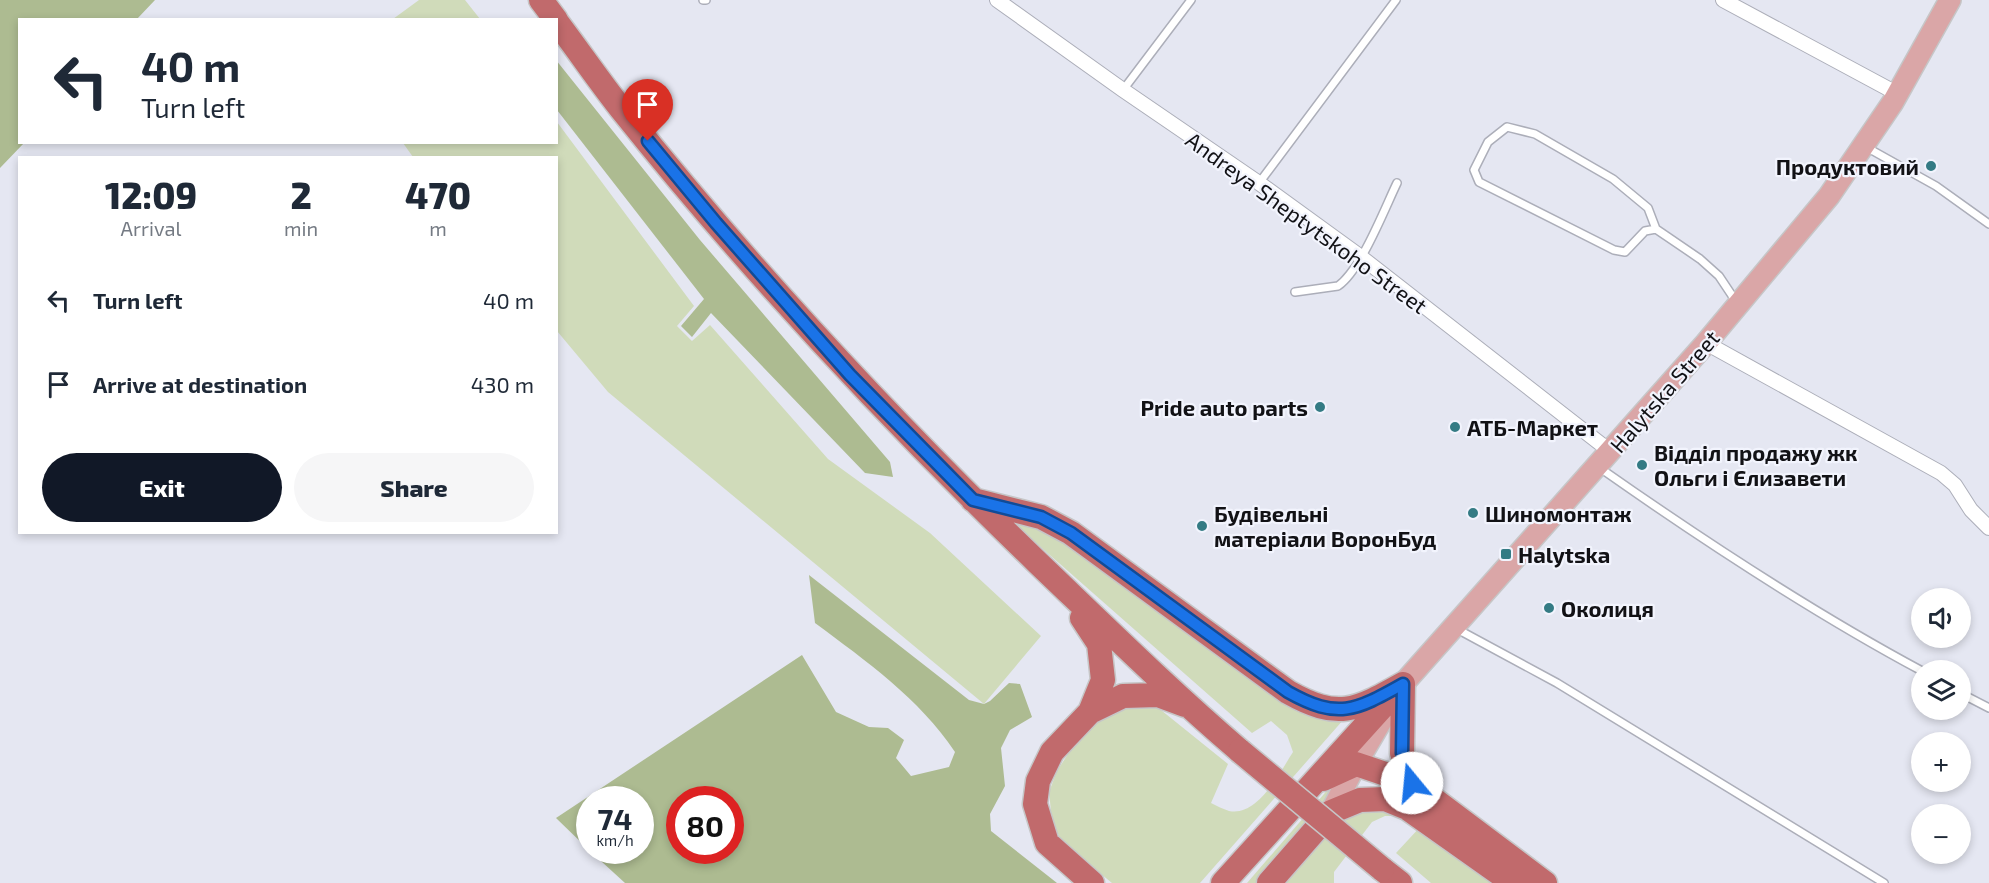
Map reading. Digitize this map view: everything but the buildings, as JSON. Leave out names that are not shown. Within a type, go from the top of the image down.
[{"type":"highway","points":[[541,0],[554,18]]},
{"type":"highway","points":[[558,23],[621,109],[716,223],[850,375],[973,500],[1190,706],[1240,751],[1391,876]]},
{"type":"highway","points":[[973,500],[1041,517],[1071,533],[1288,692],[1308,703],[1345,710],[1371,702],[1403,684]]},
{"type":"highway","points":[[1060,584],[1099,644],[1103,680],[1090,712]]},
{"type":"highway","points":[[1223,883],[1403,684]]},
{"type":"highway","points":[[1403,684],[1402,753],[1412,783]]},
{"type":"highway","points":[[1092,883],[1047,843],[1035,804],[1038,781],[1052,752],[1090,712],[1123,696],[1158,695],[1190,706]]},
{"type":"highway","points":[[1317,781],[1356,764],[1412,783],[1545,883]]},
{"type":"highway","points":[[1269,883],[1331,813],[1360,800],[1385,799],[1407,808],[1513,883]]},
{"type":"main road","name":"Halytska Street","points":[[1331,813],[1356,764],[1403,684],[1706,344],[1828,196],[1898,94],[1950,0]]},
{"type":"street","name":"Andreya Sheptytskoho Street","points":[[998,0],[1123,90],[1259,183],[1360,257],[1605,459]]},
{"type":"street","points":[[1723,0],[1898,94]]},
{"type":"street","points":[[1706,344],[1941,472],[1955,485],[1971,510],[1989,528]]},
{"type":"lane","points":[[1123,90],[1191,0]]},
{"type":"lane","points":[[1259,183],[1396,0]]},
{"type":"lane","points":[[1656,229],[1645,231],[1625,252],[1614,250],[1479,182],[1473,170],[1488,142],[1507,127],[1535,134],[1613,179],[1648,207],[1656,229],[1700,259],[1719,276],[1739,305]]},
{"type":"lane","points":[[1864,146],[1936,186],[1989,224]]},
{"type":"lane","points":[[1295,292],[1338,286],[1342,283],[1360,257],[1397,183]]},
{"type":"lane","points":[[1605,459],[1669,516],[1857,636],[1911,665]]},
{"type":"lane","points":[[1452,627],[1557,683],[1884,883]]},
{"type":"lane","points":[[1971,699],[1989,708]]},
{"type":"green space","points":[[0,0],[155,0],[138,18],[18,18],[18,144],[23,144],[0,168]]},
{"type":"green space","points":[[419,0],[465,0],[479,18],[394,18]]},
{"type":"green space","points":[[558,62],[700,240],[890,462],[893,477],[865,473],[711,313],[692,337],[681,326],[704,299],[558,111]]},
{"type":"green space","points":[[558,123],[694,306],[677,326],[692,341],[710,325],[828,459],[930,533],[1041,636],[984,704],[608,392],[558,332],[558,156],[412,156],[404,144],[558,144]]},
{"type":"green space","points":[[1009,519],[1035,524],[1344,719],[1200,883],[1112,883],[1062,842],[1052,821],[1049,792],[1057,771],[1099,716],[1115,705],[1151,702],[1228,764],[1211,803],[1229,811],[1240,811],[1259,800],[1282,770],[1293,752],[1287,735],[1271,721],[1252,733]]},
{"type":"green space","points":[[809,575],[969,700],[984,704],[1009,683],[1020,684],[1032,717],[1010,730],[1001,748],[1005,786],[990,814],[991,831],[1057,883],[625,883],[604,864],[654,864],[654,786],[604,786],[802,655],[836,712],[869,727],[888,728],[904,740],[896,758],[911,776],[949,767],[955,752],[941,733],[908,697],[815,623]]},
{"type":"green space","points":[[1330,787],[1339,787],[1260,883],[1247,883]]},
{"type":"green space","points":[[576,805],[576,837],[556,818]]},
{"type":"green space","points":[[1365,807],[1406,816],[1385,816],[1372,822],[1334,872],[1334,883],[1281,883],[1332,824]]},
{"type":"green space","points":[[1421,826],[1499,883],[1431,883],[1396,853]]},
{"type":"place","name":"Продуктовий","points":[[1931,166]]},
{"type":"place","name":"Pride auto parts","points":[[1320,407]]},
{"type":"place","name":"ATБ-Маркет","points":[[1455,427]]},
{"type":"place","name":"Відділ продажу жк Ольги і Єлизавети","points":[[1642,465]]},
{"type":"place","name":"Шиномонтаж","points":[[1473,513]]},
{"type":"place","name":"Будівельні матеріали ВоронБуд","points":[[1202,526]]},
{"type":"place","name":"Halytska","points":[[1506,554]]},
{"type":"place","name":"Околиця","points":[[1549,608]]},
{"type":"route","points":[[648,141],[716,223],[850,375],[973,500],[1041,517],[1071,533],[1288,692],[1308,703],[1345,710],[1371,702],[1403,684],[1402,753],[1412,783]]}]
